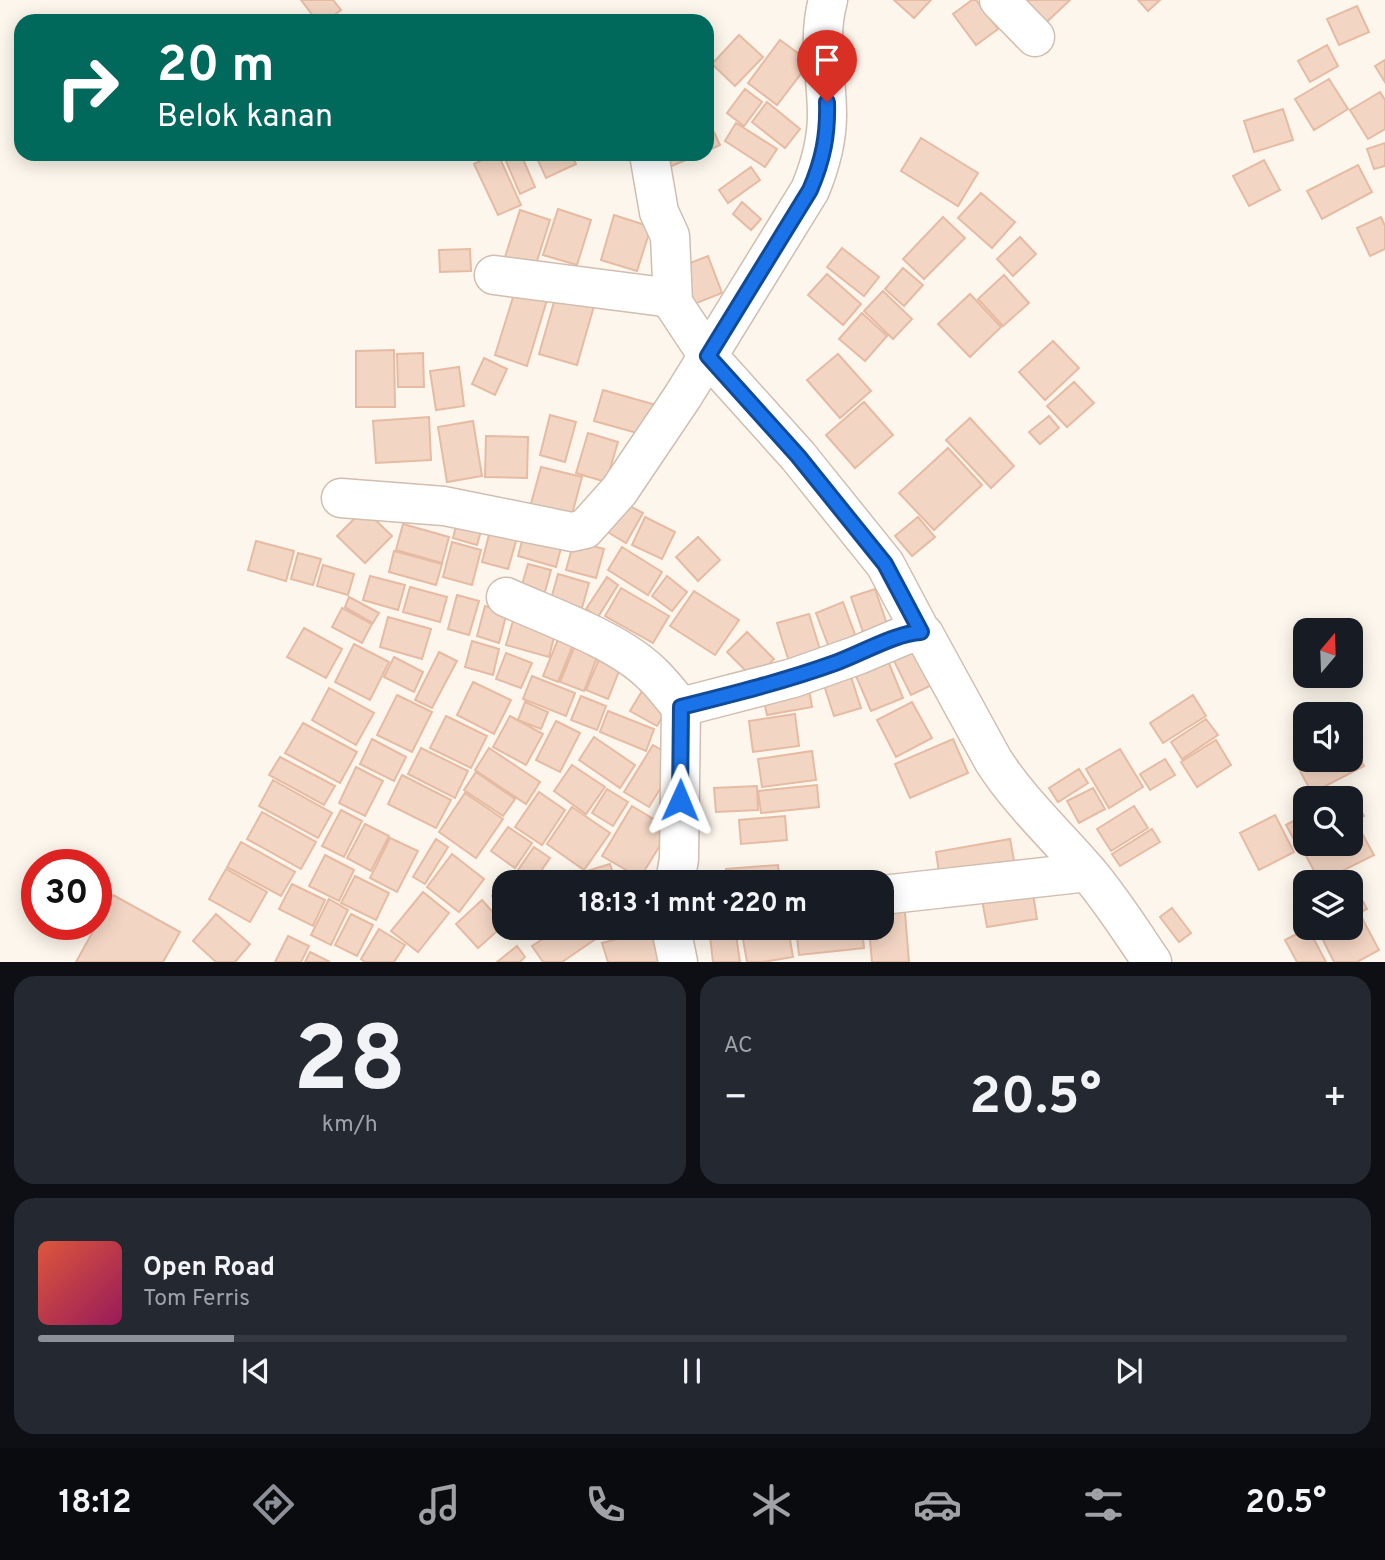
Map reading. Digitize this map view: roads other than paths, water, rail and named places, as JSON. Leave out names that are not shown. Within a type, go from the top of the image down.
[{"type":"street","points":[[341,498],[444,506],[572,532],[585,529],[619,491],[684,396],[810,190],[825,145],[826,86],[821,44],[828,0]]},
{"type":"street","points":[[999,0],[1035,37]]},
{"type":"street","points":[[650,161],[659,212],[670,236],[673,303]]},
{"type":"street","points":[[494,275],[664,297],[673,303],[708,356],[798,456],[885,564],[1003,777],[1088,872],[1152,961]]},
{"type":"street","points":[[506,597],[585,632],[630,656],[652,673],[681,707],[680,859],[678,870]]},
{"type":"street","points":[[681,707],[793,678],[903,636],[921,632]]},
{"type":"street","points":[[894,894],[1088,872]]},
{"type":"street","points":[[674,940],[678,961]]}]
